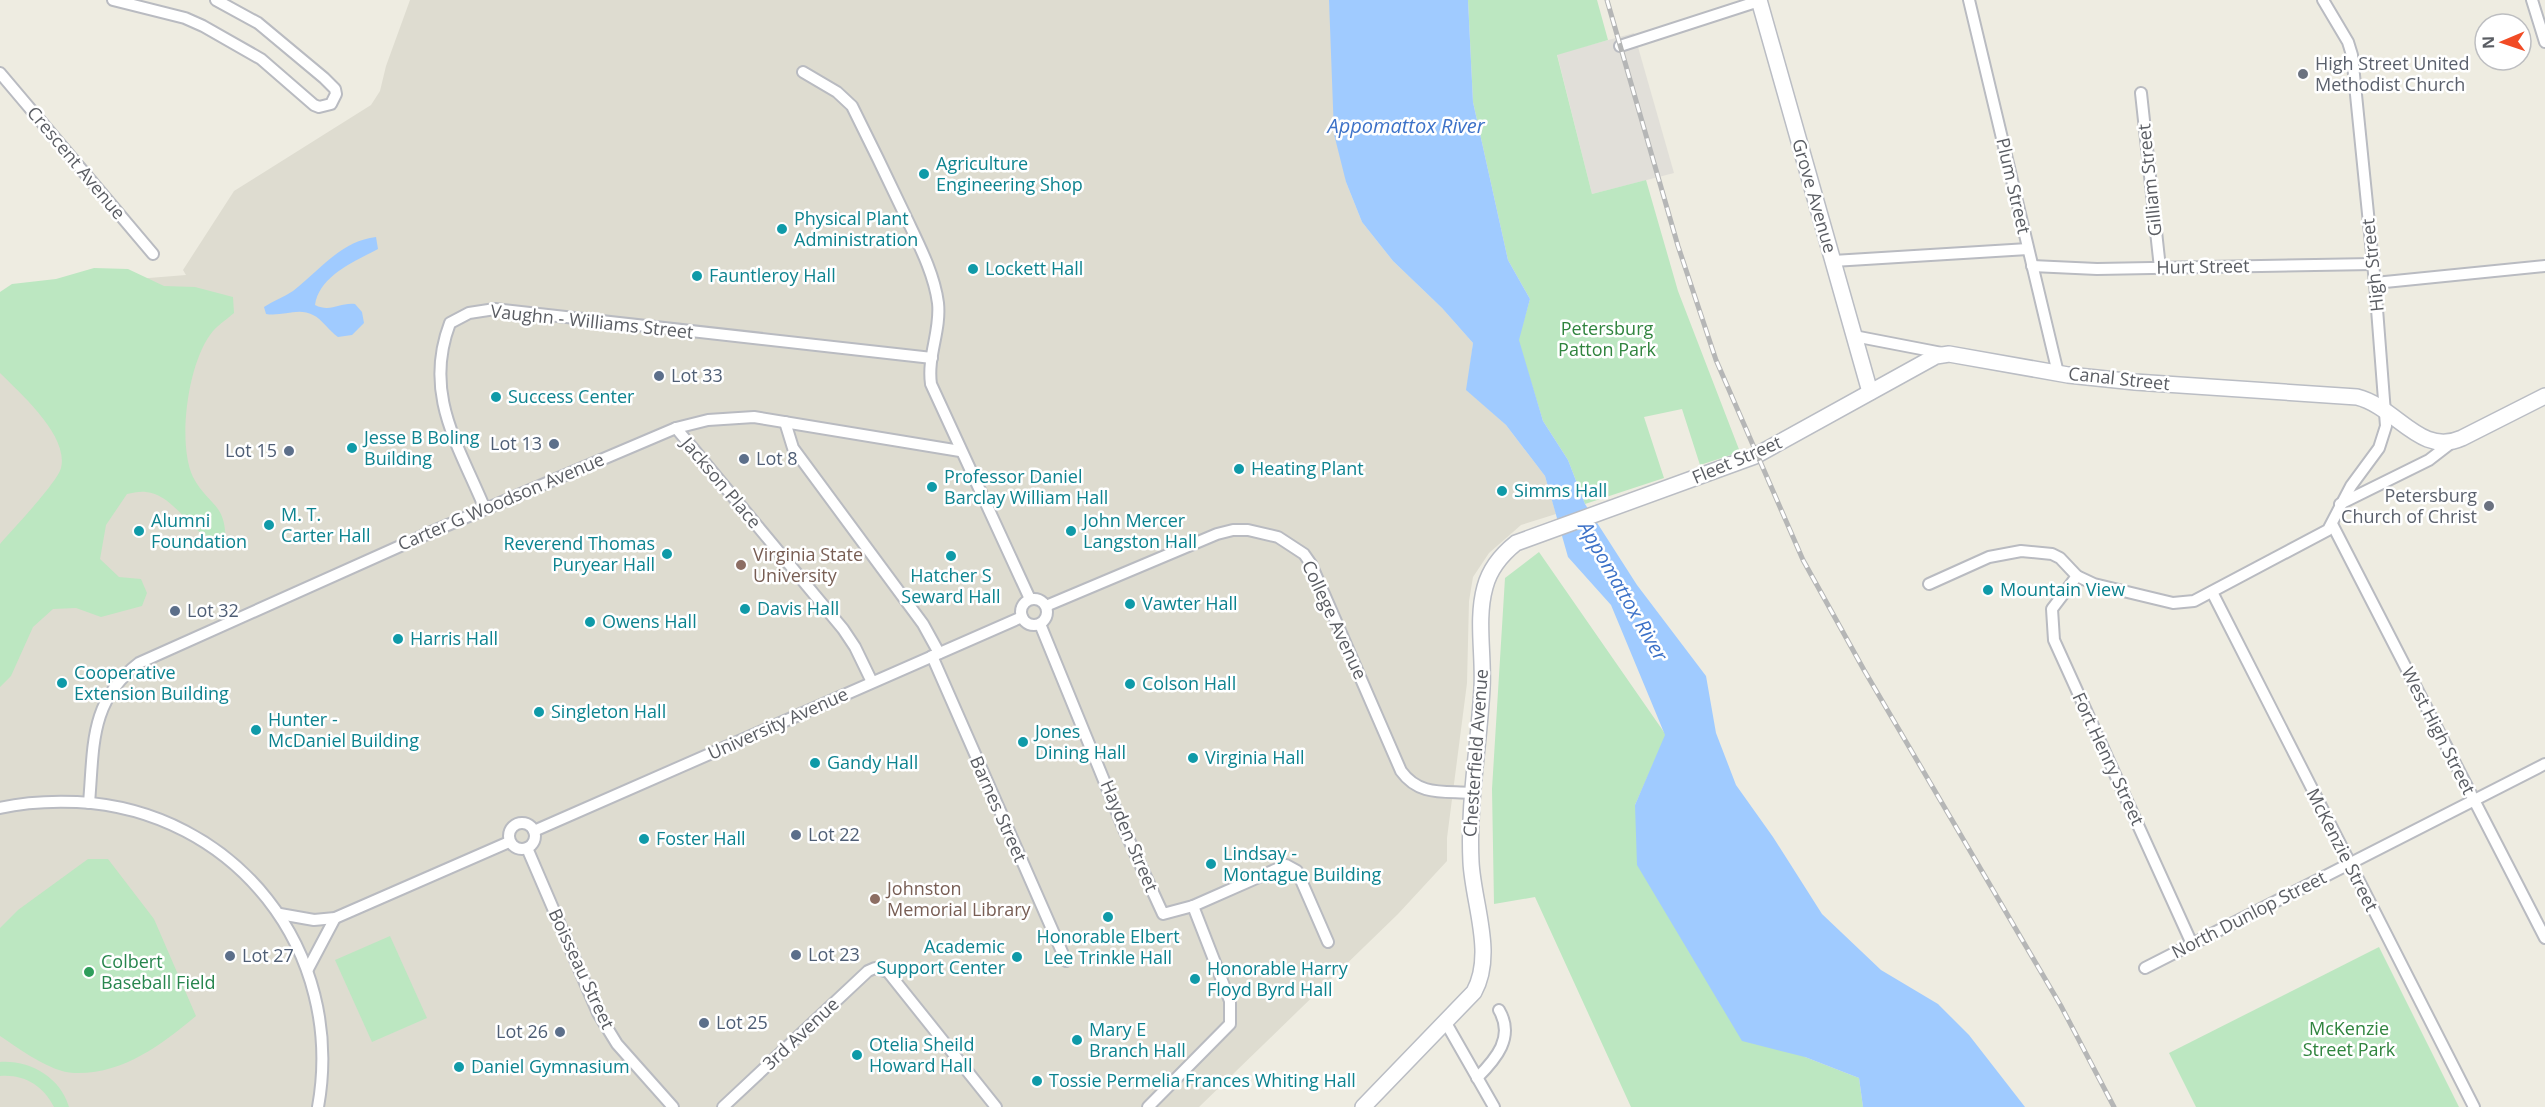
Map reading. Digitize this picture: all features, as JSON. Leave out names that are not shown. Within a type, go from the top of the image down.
[{"type":"main road","name":"Grove Avenue","points":[[1759,1],[1870,392]]},
{"type":"main road","name":"Canal Street","points":[[1949,354],[2058,373],[2176,385],[2357,397],[2385,408],[2422,438],[2439,444],[2451,443]]},
{"type":"main road","name":"Fleet Street","points":[[1549,530],[1755,456],[1936,356],[1949,354]]},
{"type":"main road","points":[[2451,443],[2545,396]]},
{"type":"main road","name":"Chesterfield Avenue","points":[[1363,1107],[1474,992],[1483,970],[1472,868],[1471,793],[1483,686],[1484,589],[1495,564],[1503,554],[1516,543],[1549,530]]},
{"type":"street","points":[[113,0],[185,18],[203,26],[261,59],[314,105],[319,107],[331,104],[336,94],[335,89],[324,78],[258,23],[216,0]]},
{"type":"street","name":"Plum Street","points":[[1969,0],[2058,373]]},
{"type":"street","name":"High Street","points":[[2323,0],[2348,42],[2352,55],[2385,408],[2384,437],[2340,505],[2332,524]]},
{"type":"street","points":[[2532,0],[2545,42]]},
{"type":"street","points":[[1620,46],[1759,1]]},
{"type":"street","points":[[803,72],[837,92],[852,106],[914,234],[935,286],[938,303],[939,325],[932,358],[931,384],[1030,600]]},
{"type":"street","name":"Crescent Avenue","points":[[0,73],[153,254]]},
{"type":"street","name":"Gilliam Street","points":[[2140,93],[2160,268]]},
{"type":"street","points":[[1833,261],[2028,249]]},
{"type":"street","name":"Hurt Street","points":[[2032,266],[2160,268],[2373,264]]},
{"type":"street","points":[[2375,283],[2545,266]]},
{"type":"street","name":"Vaughn - Williams Street","points":[[485,509],[443,408],[438,381],[450,323],[470,313],[495,309],[932,358]]},
{"type":"street","name":"Canal Street","points":[[1854,336],[1949,354]]},
{"type":"street","name":"Carter G Woodson Avenue","points":[[89,803],[99,714],[114,687],[133,668],[259,609],[485,509],[676,428],[731,418],[754,417],[960,451]]},
{"type":"street","name":"Barnes Street","points":[[785,423],[793,448],[923,624],[1066,961]]},
{"type":"street","name":"Jackson Place","points":[[676,428],[843,629],[855,646],[872,682]]},
{"type":"street","points":[[2340,505],[2429,460],[2451,443]]},
{"type":"street","points":[[1929,584],[1989,557],[2021,551],[2052,554],[2067,563],[2077,576],[2094,585],[2173,603],[2194,601],[2322,536],[2332,524]]},
{"type":"street","name":"West High Street","points":[[2332,524],[2545,938]]},
{"type":"street","name":"College Avenue","points":[[1046,606],[1217,534],[1248,530],[1278,537],[1304,554],[1311,564],[1406,778],[1411,784],[1420,788],[1471,793]]},
{"type":"street","name":"Fort Henry Street","points":[[2077,576],[2052,609],[2051,628],[2054,639],[2192,944]]},
{"type":"street","name":"McKenzie Street","points":[[2212,592],[2474,1107]]},
{"type":"street","points":[[1030,600],[1041,601],[1046,606],[1047,616],[1040,624],[1028,623],[1022,616],[1023,606],[1030,600]]},
{"type":"street","name":"University Avenue","points":[[280,914],[314,920],[334,918],[509,842],[510,829],[514,825],[527,824],[534,831],[1022,616]]},
{"type":"street","name":"Hayden Street","points":[[1040,624],[1123,827],[1163,914],[1193,906]]},
{"type":"street","name":"North Dunlop Street","points":[[2145,968],[2545,764]]},
{"type":"street","points":[[0,808],[40,802],[89,803],[132,810],[158,818],[200,838],[238,866],[280,914],[308,969],[322,1043],[322,1083],[318,1107]]},
{"type":"street","points":[[509,842],[516,848],[527,848],[533,843],[534,831]]},
{"type":"street","name":"Boisseau Street","points":[[527,848],[598,1013],[617,1044],[673,1107]]},
{"type":"street","points":[[1148,1107],[1230,1024],[1230,1001],[1193,906],[1286,865],[1297,871],[1328,942]]},
{"type":"street","points":[[308,969],[334,918]]},
{"type":"street","name":"3rd Avenue","points":[[723,1107],[868,971],[875,968],[888,972],[996,1107]]},
{"type":"street","points":[[1477,1078],[1494,1061],[1506,1036],[1499,1010]]},
{"type":"street","points":[[1446,1023],[1494,1107]]},
{"type":"shaded area","name":"Virginia State University","points":[[410,0],[1329,0],[1346,182],[1362,222],[1393,261],[1442,308],[1473,343],[1467,390],[1506,425],[1545,476],[1556,514],[1521,525],[1489,553],[1473,577],[1469,601],[1467,683],[1447,838],[1447,861],[1398,914],[1199,1107],[0,1107],[0,353],[124,280],[186,275],[183,270],[234,191],[371,105],[380,91],[386,66]]},
{"type":"shaded area","points":[[1634,33],[1674,173],[1592,194],[1557,54]]},
{"type":"green space","name":"Petersburg Patton Park","points":[[1468,0],[1597,0],[1608,40],[1557,55],[1592,194],[1646,180],[1678,291],[1740,452],[1700,465],[1682,409],[1644,417],[1664,478],[1585,504],[1568,460],[1543,421],[1518,340],[1530,299],[1508,260],[1473,102]]},
{"type":"green space","points":[[94,268],[128,269],[164,286],[195,287],[233,297],[234,313],[218,326],[202,348],[191,384],[186,425],[188,462],[199,487],[220,513],[225,531],[225,545],[204,535],[167,501],[157,495],[144,492],[127,494],[106,525],[100,559],[119,577],[141,579],[147,593],[142,606],[101,617],[76,608],[53,609],[33,627],[11,676],[0,687],[0,544],[58,475],[62,456],[51,429],[31,404],[0,373],[0,292],[12,284],[56,279]]},
{"type":"green space","points":[[1539,552],[1666,735],[1635,805],[1805,1057],[1859,1078],[1863,1107],[1631,1107],[1535,897],[1494,904],[1492,789],[1505,578]]},
{"type":"green space","name":"Colbert Baseball Field","points":[[88,859],[108,859],[154,919],[196,1016],[140,1056],[108,1069],[74,1073],[55,1069],[45,1064],[0,1036],[0,928],[18,910]]},
{"type":"green space","points":[[390,936],[427,1018],[372,1042],[335,960]]},
{"type":"green space","name":"McKenzie Street Park","points":[[2379,947],[2459,1107],[2196,1107],[2169,1053]]},
{"type":"green space","points":[[0,1062],[22,1064],[42,1072],[59,1087],[69,1107],[54,1107],[39,1087],[25,1079],[0,1076]]},
{"type":"water","name":"Appomattox River","points":[[1329,0],[1468,0],[1473,102],[1508,260],[1530,299],[1519,340],[1543,421],[1568,460],[1585,504],[1637,585],[1706,676],[1716,733],[1736,785],[1773,837],[1822,914],[1881,970],[1938,1004],[1969,1035],[2025,1107],[1863,1107],[1859,1078],[1805,1057],[1742,1041],[1637,865],[1635,805],[1665,735],[1611,605],[1568,557],[1545,476],[1506,425],[1466,390],[1473,343],[1442,308],[1393,261],[1362,222],[1346,182],[1334,134]]},
{"type":"water","points":[[376,237],[378,249],[349,264],[331,278],[323,286],[315,305],[331,308],[355,304],[362,312],[364,323],[352,335],[338,337],[319,319],[307,313],[266,314],[264,307],[293,291],[341,250]]},
{"type":"railway","points":[[1607,0],[1678,246],[1716,360],[1803,560],[1864,670],[2061,1006],[2114,1107]]},
{"type":"place","name":"High Street United Methodist Church","points":[[2303,74]]},
{"type":"place","name":"Agriculture Engineering Shop","points":[[924,174]]},
{"type":"place","name":"Physical Plant Administration","points":[[782,229]]},
{"type":"place","name":"Lockett Hall","points":[[973,269]]},
{"type":"place","name":"Fauntleroy Hall","points":[[697,276]]},
{"type":"place","name":"Lot 33","points":[[659,376]]},
{"type":"place","name":"Success Center","points":[[496,397]]},
{"type":"place","name":"Lot 13","points":[[554,444]]},
{"type":"place","name":"Jesse B Boling Building","points":[[352,448]]},
{"type":"place","name":"Lot 15","points":[[289,451]]},
{"type":"place","name":"Lot 8","points":[[744,459]]},
{"type":"place","name":"Heating Plant","points":[[1239,469]]},
{"type":"place","name":"Professor Daniel Barclay William Hall","points":[[932,487]]},
{"type":"place","name":"Simms Hall","points":[[1502,491]]},
{"type":"place","name":"Petersburg Church of Christ","points":[[2489,506]]},
{"type":"place","name":"M. T. Carter Hall","points":[[269,525]]},
{"type":"place","name":"Alumni Foundation","points":[[139,531]]},
{"type":"place","name":"John Mercer Langston Hall","points":[[1071,531]]},
{"type":"place","name":"Reverend Thomas Puryear Hall","points":[[667,554]]},
{"type":"place","name":"Hatcher S Seward Hall","points":[[951,556]]},
{"type":"place","name":"Virginia State University","points":[[741,565]]},
{"type":"place","name":"Mountain View","points":[[1988,590]]},
{"type":"place","name":"Vawter Hall","points":[[1130,604]]},
{"type":"place","name":"Davis Hall","points":[[745,609]]},
{"type":"place","name":"Lot 32","points":[[175,611]]},
{"type":"place","name":"Owens Hall","points":[[590,622]]},
{"type":"place","name":"Harris Hall","points":[[398,639]]},
{"type":"place","name":"Cooperative Extension Building","points":[[62,683]]},
{"type":"place","name":"Colson Hall","points":[[1130,684]]},
{"type":"place","name":"Singleton Hall","points":[[539,712]]},
{"type":"place","name":"Hunter - McDaniel Building","points":[[256,730]]},
{"type":"place","name":"Jones Dining Hall","points":[[1023,742]]},
{"type":"place","name":"Virginia Hall","points":[[1193,758]]},
{"type":"place","name":"Gandy Hall","points":[[815,763]]},
{"type":"place","name":"Lot 22","points":[[796,835]]},
{"type":"place","name":"Foster Hall","points":[[644,839]]},
{"type":"place","name":"Lindsay - Montague Building","points":[[1211,864]]},
{"type":"place","name":"Johnston Memorial Library","points":[[875,899]]},
{"type":"place","name":"Honorable Elbert Lee Trinkle Hall","points":[[1108,917]]},
{"type":"place","name":"Lot 23","points":[[796,955]]},
{"type":"place","name":"Lot 27","points":[[230,956]]},
{"type":"place","name":"Academic Support Center","points":[[1017,957]]},
{"type":"place","name":"Colbert Baseball Field","points":[[89,972]]},
{"type":"place","name":"Honorable Harry Floyd Byrd Hall","points":[[1195,979]]},
{"type":"place","name":"Lot 25","points":[[704,1023]]},
{"type":"place","name":"Lot 26","points":[[560,1032]]},
{"type":"place","name":"Mary E Branch Hall","points":[[1077,1040]]},
{"type":"place","name":"Otelia Sheild Howard Hall","points":[[857,1055]]},
{"type":"place","name":"Daniel Gymnasium","points":[[459,1067]]},
{"type":"place","name":"Tossie Permelia Frances Whiting Hall","points":[[1037,1081]]}]
